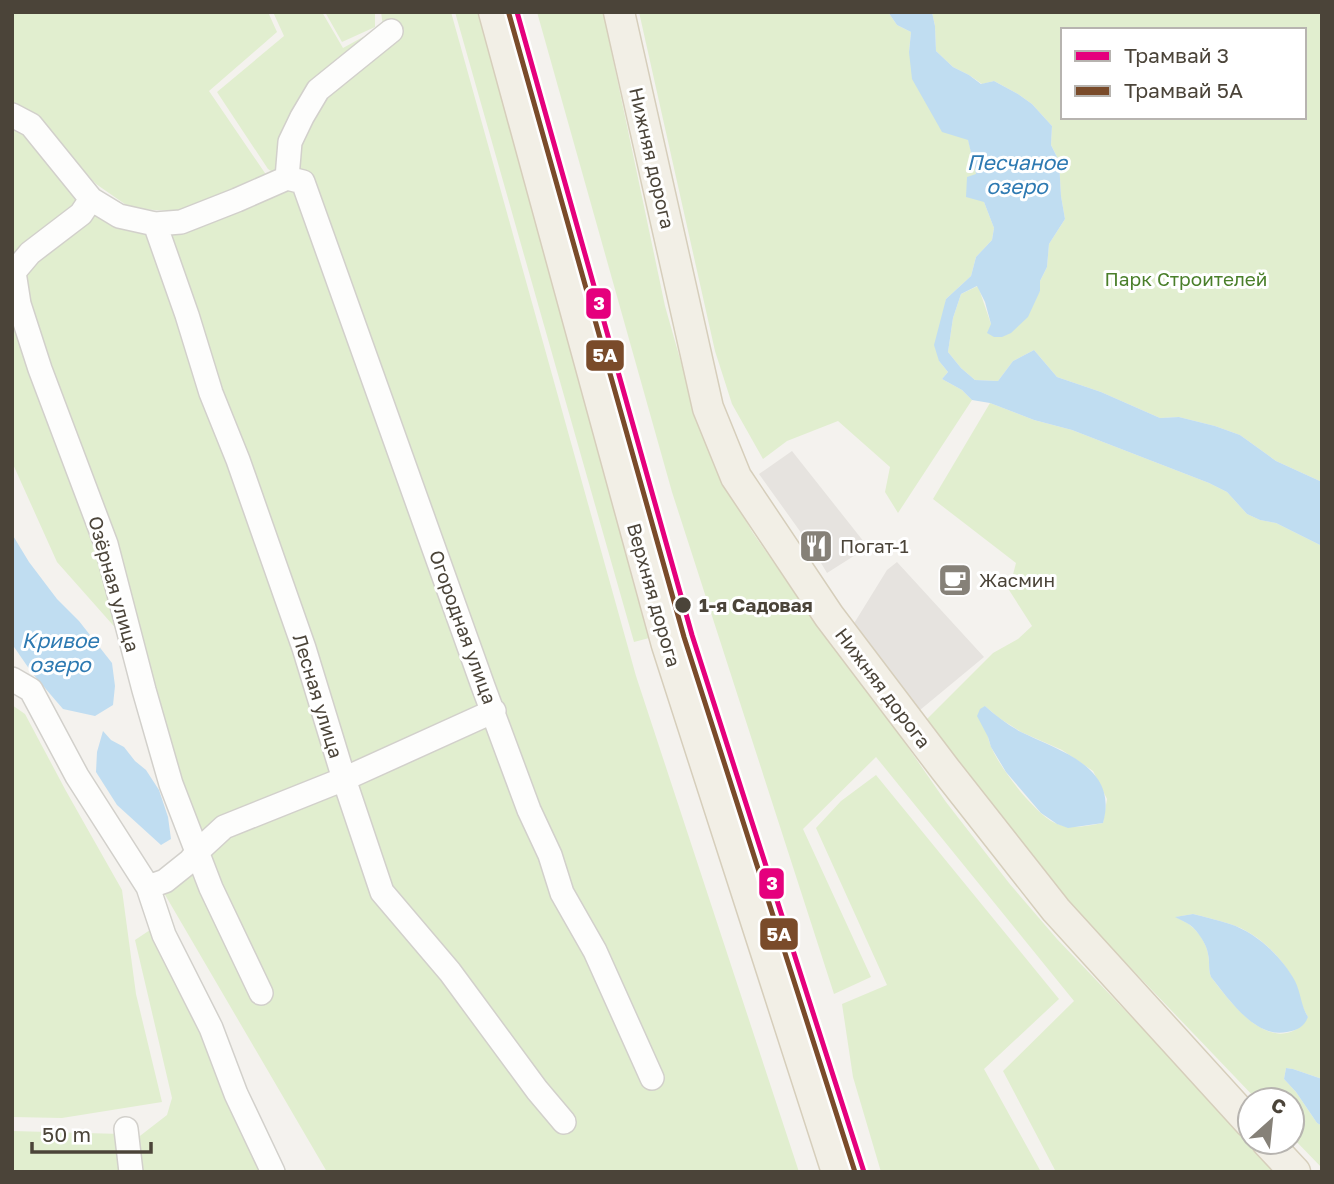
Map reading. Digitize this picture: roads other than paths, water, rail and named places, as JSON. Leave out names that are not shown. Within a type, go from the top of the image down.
[{"type":"main road","name":"Верхняя дорога","points":[[494,12],[667,645],[837,1172]]},
{"type":"main road","name":"Нижняя дорога","points":[[619,12],[708,408],[736,477],[828,616],[1056,910],[1236,1108]]},
{"type":"main road","points":[[1281,1156],[1295,1172]]},
{"type":"street","points":[[12,115],[31,125],[91,199],[119,216],[155,224],[181,222],[287,178],[290,142],[318,90],[391,32]]},
{"type":"street","name":"Огородная улица","points":[[287,178],[303,182],[483,686],[550,855],[562,893],[595,951],[652,1078]]},
{"type":"street","name":"Озёрная улица","points":[[91,199],[81,214],[30,253],[14,272],[19,304],[40,369],[106,544],[171,784],[211,888],[261,993]]},
{"type":"street","name":"Лесная улица","points":[[155,224],[211,393],[238,460],[304,648],[382,892],[450,972],[537,1090],[565,1122]]},
{"type":"street","points":[[12,679],[31,690],[77,776],[148,887],[164,935],[211,1028],[236,1094],[273,1172]]},
{"type":"street","points":[[148,887],[165,881],[190,861],[224,827],[344,779],[494,712]]},
{"type":"street","points":[[126,1129],[131,1172]]},
{"type":"water","name":"Песчаное озеро","points":[[888,12],[932,12],[936,51],[953,67],[981,84],[994,81],[1018,94],[1032,104],[1052,126],[1051,145],[1059,161],[1065,219],[1049,244],[1047,267],[1040,281],[1040,291],[1028,317],[1011,333],[1002,337],[987,333],[991,324],[977,286],[961,294],[953,318],[948,352],[961,368],[975,380],[998,381],[1013,361],[1034,350],[1057,377],[1101,392],[1160,418],[1179,417],[1240,435],[1276,461],[1322,482],[1322,546],[1276,523],[1247,514],[1227,492],[1209,483],[1072,430],[1034,420],[990,403],[972,400],[962,390],[942,379],[948,372],[939,361],[934,345],[946,299],[971,276],[976,257],[992,240],[994,228],[984,202],[966,197],[967,177],[976,174],[968,140],[942,132],[912,79],[909,52],[911,32],[897,25]]},
{"type":"water","name":"Кривое озеро","points":[[12,534],[57,599],[79,621],[112,663],[115,686],[113,705],[95,716],[63,709],[32,673],[12,644]]},
{"type":"water","points":[[985,706],[1016,729],[1083,764],[1102,788],[1106,804],[1103,823],[1068,828],[1041,813],[1006,772],[991,747],[977,716]]},
{"type":"water","points":[[103,731],[111,740],[124,747],[146,770],[159,790],[168,817],[171,839],[161,845],[117,805],[96,772],[97,752]]},
{"type":"water","points":[[1193,914],[1240,928],[1276,955],[1297,986],[1308,1017],[1302,1026],[1275,1033],[1243,1015],[1211,977],[1209,957],[1199,934],[1190,925],[1175,917]]},
{"type":"water","points":[[1286,1068],[1322,1079],[1322,1126],[1306,1107],[1306,1086],[1290,1086],[1284,1079]]},
{"type":"tram line","name":"3","points":[[517,12],[692,635],[864,1172]]},
{"type":"tram line","name":"5А","points":[[509,14],[684,637],[855,1172]]},
{"type":"place","name":"Погат-1","points":[[816,546]]},
{"type":"place","name":"Жасмин","points":[[955,580]]},
{"type":"place","name":"1-я Садовая","points":[[683,605]]},
{"type":"park label","name":"Парк Строителей","points":[[1186,279]]}]
